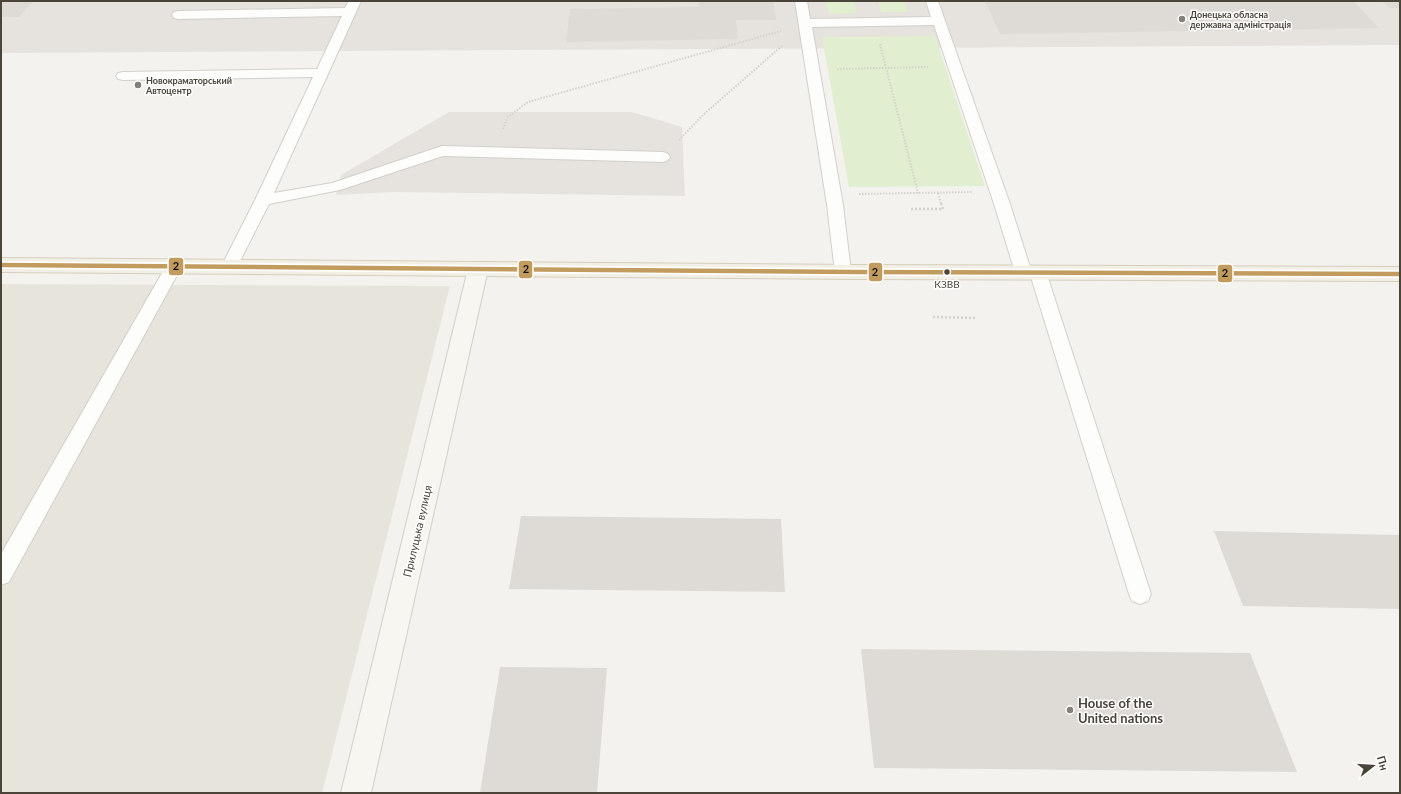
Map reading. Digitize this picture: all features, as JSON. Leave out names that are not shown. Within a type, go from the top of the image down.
[{"type":"main road","points":[[1,266],[1400,274]]},
{"type":"street","name":"Прилуцька вулиця","points":[[356,793],[478,269]]},
{"type":"lane","points":[[801,1],[833,194],[843,272]]},
{"type":"lane","points":[[932,1],[998,192],[1031,272],[1140,594]]},
{"type":"lane","points":[[178,15],[353,6],[263,200],[229,267]]},
{"type":"lane","points":[[805,25],[939,21]]},
{"type":"lane","points":[[123,76],[322,73]]},
{"type":"lane","points":[[263,200],[335,187],[442,151],[663,157]]},
{"type":"lane","points":[[1,575],[174,266]]},
{"type":"path","points":[[874,22],[918,193]]},
{"type":"path","points":[[493,152],[508,117],[528,102],[805,25]]},
{"type":"path","points":[[663,157],[704,114],[805,25]]},
{"type":"path","points":[[812,70],[955,66]]},
{"type":"path","points":[[833,194],[998,192]]},
{"type":"path","points":[[911,209],[943,209],[938,193]]},
{"type":"path","points":[[933,317],[976,318]]},
{"type":"shaded area","points":[[1,1],[1400,1],[1400,45],[1,53]]},
{"type":"shaded area","points":[[449,112],[632,112],[682,127],[685,196],[393,192],[336,195],[341,175]]},
{"type":"shaded area","points":[[1,284],[450,286],[322,793],[1,793]]},
{"type":"green space","points":[[826,1],[854,1],[857,13],[829,14]]},
{"type":"green space","points":[[878,1],[905,1],[908,12],[881,12]]},
{"type":"green space","points":[[935,36],[985,186],[849,187],[822,37]]},
{"type":"building","points":[[1,1],[33,1],[19,17],[1,17]]},
{"type":"building","points":[[699,1],[773,1],[776,20],[736,20],[738,39],[566,42],[570,9],[700,7]]},
{"type":"building","name":"Донецька обласна державна адміністрація","points":[[985,1],[1353,1],[1379,28],[1000,34]]},
{"type":"building","points":[[1382,1],[1400,1],[1400,8],[1390,8]]},
{"type":"building","points":[[521,516],[781,519],[785,592],[509,589]]},
{"type":"building","points":[[1214,531],[1400,535],[1400,609],[1243,606]]},
{"type":"building","name":"House of the United nations","points":[[861,649],[1250,653],[1297,772],[874,768]]},
{"type":"building","points":[[500,667],[607,668],[597,793],[480,793]]},
{"type":"transit line","name":"2","points":[[1,265],[856,272],[1400,274]]},
{"type":"place","name":"Донецька обласна державна адміністрація","points":[[1182,19]]},
{"type":"place","name":"Новокраматорський Автоцентр","points":[[138,85]]},
{"type":"place","name":"КЗВВ","points":[[947,272]]},
{"type":"place","name":"House of the United nations","points":[[1070,710]]}]
